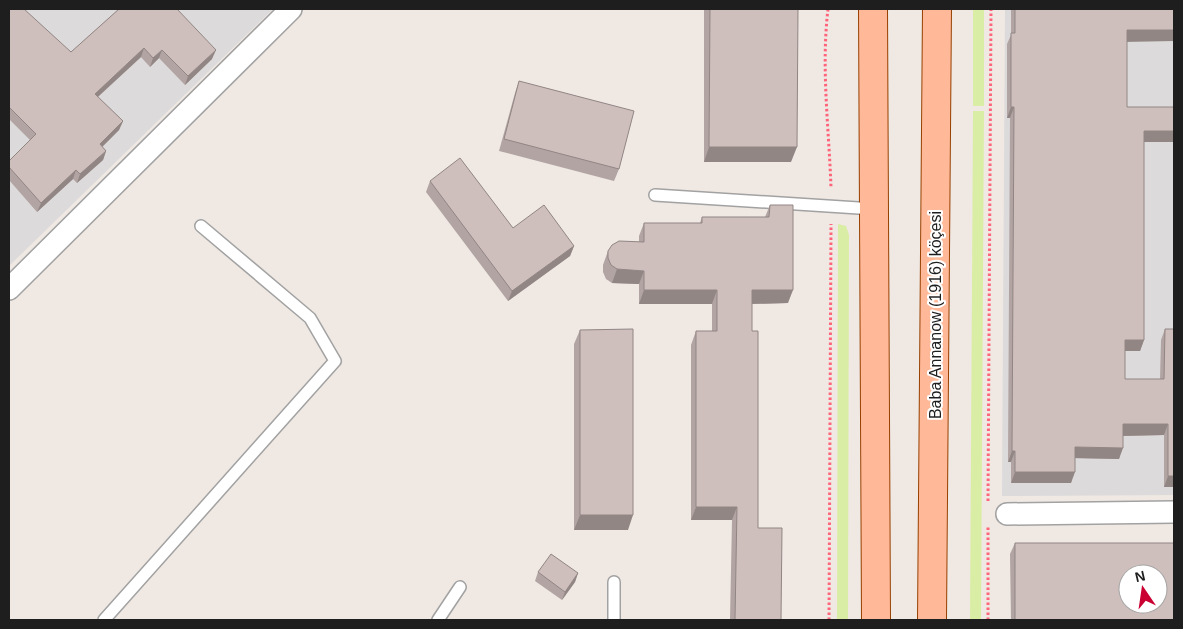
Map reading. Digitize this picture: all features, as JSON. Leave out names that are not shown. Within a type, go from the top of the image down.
[{"type":"main road","points":[[873,9],[876,620]]},
{"type":"main road","name":"Baba Annanow (1916) köçesi","points":[[932,620],[937,9]]},
{"type":"street","points":[[9,289],[291,9]]},
{"type":"street","points":[[994,514],[1174,512]]},
{"type":"lane","points":[[655,195],[874,209]]},
{"type":"lane","points":[[104,620],[335,361],[310,318],[201,226]]},
{"type":"lane","points":[[614,582],[614,620]]},
{"type":"lane","points":[[438,620],[460,587]]},
{"type":"path","points":[[828,9],[825,30],[825,99],[831,205],[829,620]]},
{"type":"path","points":[[988,620],[994,514],[991,9]]},
{"type":"shaded area","points":[[9,9],[273,9],[9,266]]},
{"type":"shaded area","points":[[1005,9],[1174,9],[1174,495],[1002,496]]},
{"type":"green space","points":[[973,9],[984,9],[984,106],[973,106]]},
{"type":"green space","points":[[973,111],[984,111],[981,620],[970,620]]},
{"type":"green space","points":[[838,224],[846,226],[849,235],[848,620],[837,620]]},
{"type":"building","points":[[9,9],[24,9],[71,52],[119,9],[177,9],[216,50],[188,76],[162,50],[153,58],[144,48],[95,94],[123,121],[100,144],[106,151],[80,174],[76,170],[41,203],[9,167],[9,161],[36,134],[9,107]]},
{"type":"building","points":[[710,9],[798,9],[797,147],[709,147]]},
{"type":"building","points":[[1015,9],[1174,9],[1174,30],[1127,30],[1127,107],[1174,107],[1174,131],[1144,131],[1144,340],[1125,340],[1125,379],[1164,379],[1165,329],[1174,329],[1174,476],[1168,476],[1168,424],[1123,424],[1123,448],[1075,447],[1075,472],[1015,472],[1015,451],[1012,451],[1014,107],[1011,107],[1011,33],[1015,33]]},
{"type":"building","points":[[519,81],[634,111],[619,169],[504,139]]},
{"type":"building","points":[[460,158],[513,228],[544,205],[574,246],[512,291],[430,181]]},
{"type":"building","points":[[770,205],[793,205],[793,290],[752,290],[752,331],[758,331],[758,528],[782,528],[781,620],[735,620],[737,507],[696,507],[696,331],[717,331],[717,290],[644,290],[644,271],[617,269],[611,265],[608,251],[612,245],[619,241],[644,242],[644,223],[702,223],[702,217],[769,217]]},
{"type":"building","points":[[633,329],[633,515],[580,515],[580,330]]},
{"type":"building","points":[[1015,543],[1174,543],[1174,620],[1015,620]]},
{"type":"building","points":[[551,554],[578,573],[565,592],[538,572]]}]
